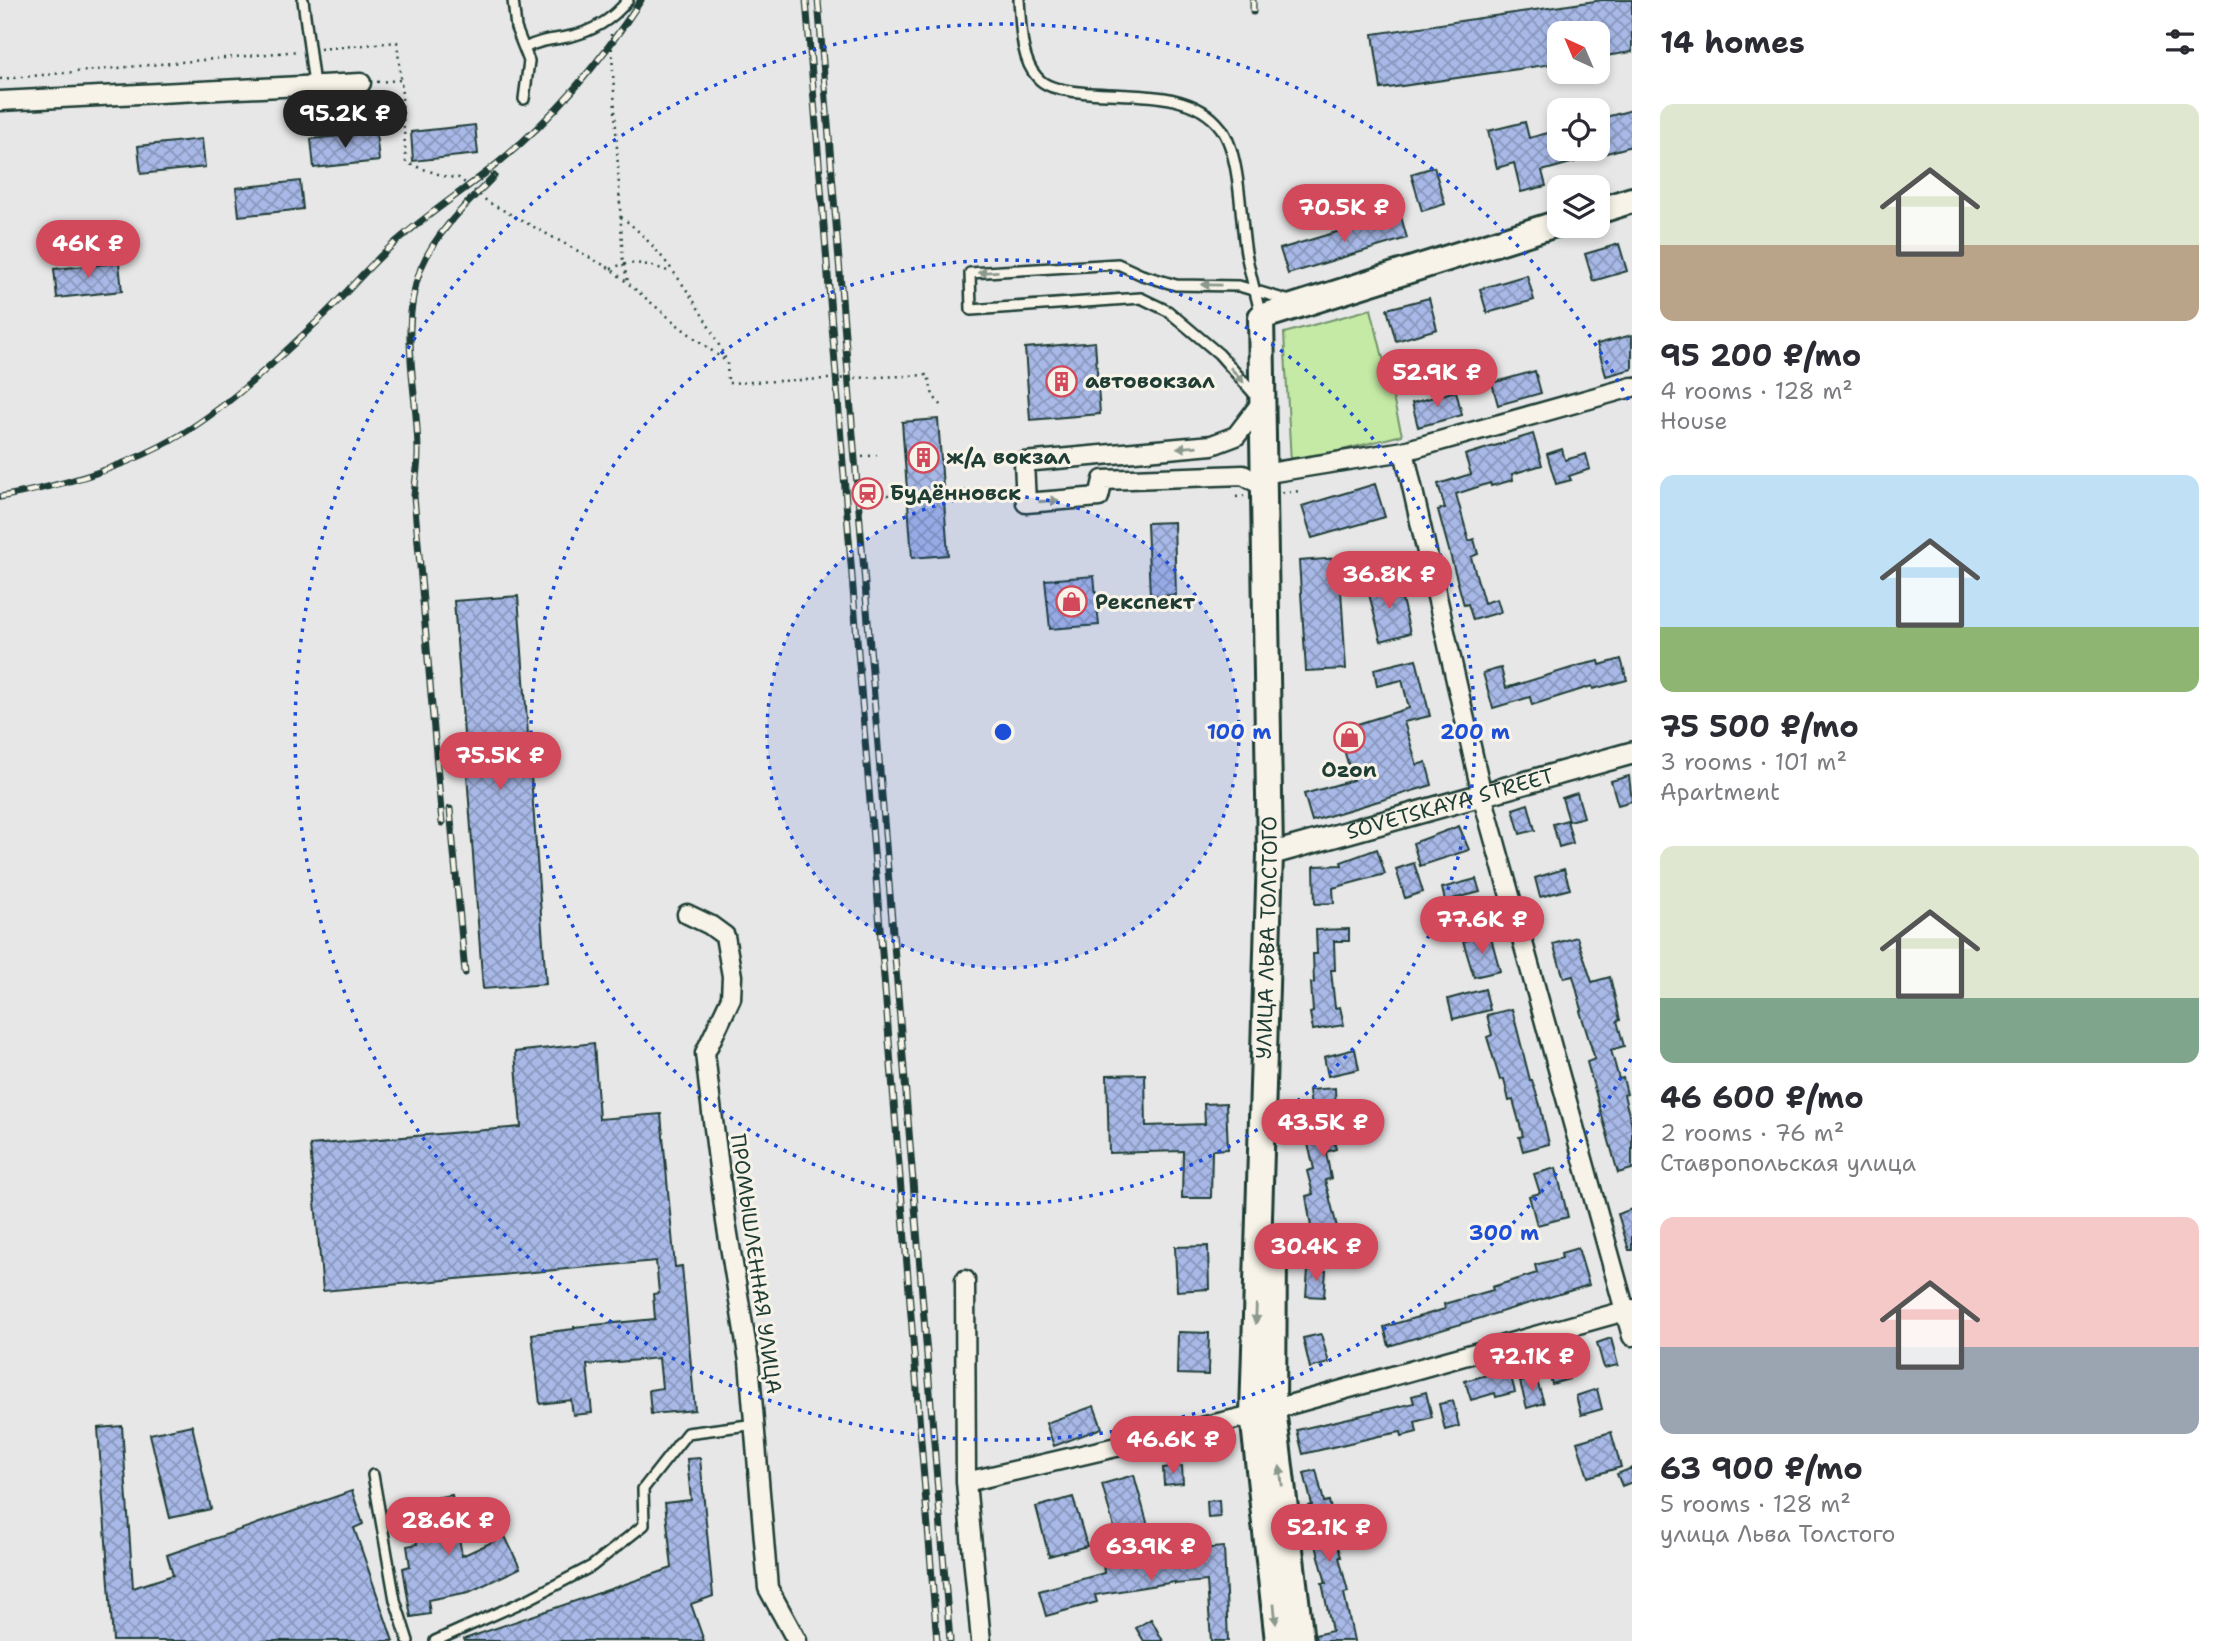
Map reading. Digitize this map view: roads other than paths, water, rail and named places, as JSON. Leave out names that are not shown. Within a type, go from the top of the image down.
[{"type":"main road","points":[[1610,207],[1632,201]]},
{"type":"main road","points":[[1261,317],[1547,227]]},
{"type":"main road","name":"УЛИЦА ЛЬВА ТОЛСТОГО","points":[[1261,317],[1262,480],[1273,853],[1263,1412],[1278,1641]]},
{"type":"main road","name":"УЛИЦА ЛЬВА ТОЛСТОГО","points":[[1263,1412],[1301,1641]]},
{"type":"street","points":[[0,101],[361,83]]},
{"type":"street","points":[[1262,402],[1236,436],[1212,445],[1024,462],[1026,503],[1099,497],[1103,480],[1243,475],[1262,480],[1404,451],[1632,387]]},
{"type":"street","points":[[1404,451],[1482,794],[1628,1310],[1632,1336]]},
{"type":"street","name":"SOVETSKAYA STREET","points":[[1273,853],[1632,752]]},
{"type":"street","name":"ПРОМЫШЛЕННАЯ УЛИЦА","points":[[687,914],[710,925],[724,936],[732,976],[731,998],[705,1053],[726,1222],[749,1361],[768,1588],[792,1638]]},
{"type":"street","points":[[965,1280],[966,1482],[981,1641]]},
{"type":"street","points":[[966,1482],[1263,1412],[1628,1310]]},
{"type":"lane","points":[[303,0],[314,85]]},
{"type":"lane","points":[[513,0],[516,28],[528,61],[524,99]]},
{"type":"lane","points":[[525,48],[538,41],[585,33],[610,20],[628,0]]},
{"type":"lane","points":[[1019,0],[1027,59],[1037,77],[1053,88],[1189,103],[1212,118],[1224,132],[1232,153],[1246,254],[1261,317]]},
{"type":"lane","points":[[1262,402],[1219,354],[1168,311],[1141,298],[971,310],[970,273],[1118,264],[1142,275],[1176,285],[1239,286],[1301,305]]},
{"type":"lane","points":[[435,1641],[529,1599],[592,1566],[644,1525],[643,1489],[687,1433],[756,1424]]},
{"type":"lane","points":[[373,1475],[395,1600],[408,1641]]},
{"type":"railway","points":[[0,497],[62,483],[122,464],[161,446],[226,403],[266,370],[322,317],[397,241],[498,163],[538,127],[593,66],[641,0]]},
{"type":"railway","points":[[806,0],[937,1641]]},
{"type":"railway","points":[[818,0],[950,1641]]},
{"type":"railway","points":[[1253,0],[1253,12]]},
{"type":"railway","points":[[442,823],[414,496],[418,453],[411,360],[411,314],[414,291],[427,255],[453,219],[494,176]]},
{"type":"railway","points":[[450,809],[465,973]]},
{"type":"place","name":"автовокзал","points":[[1062,381]]},
{"type":"place","name":"ж/д вокзал","points":[[923,457]]},
{"type":"place","name":"Будённовск","points":[[867,493]]},
{"type":"place","name":"Рекспект","points":[[1072,602]]},
{"type":"place","name":"Ozon","points":[[1349,738]]}]
